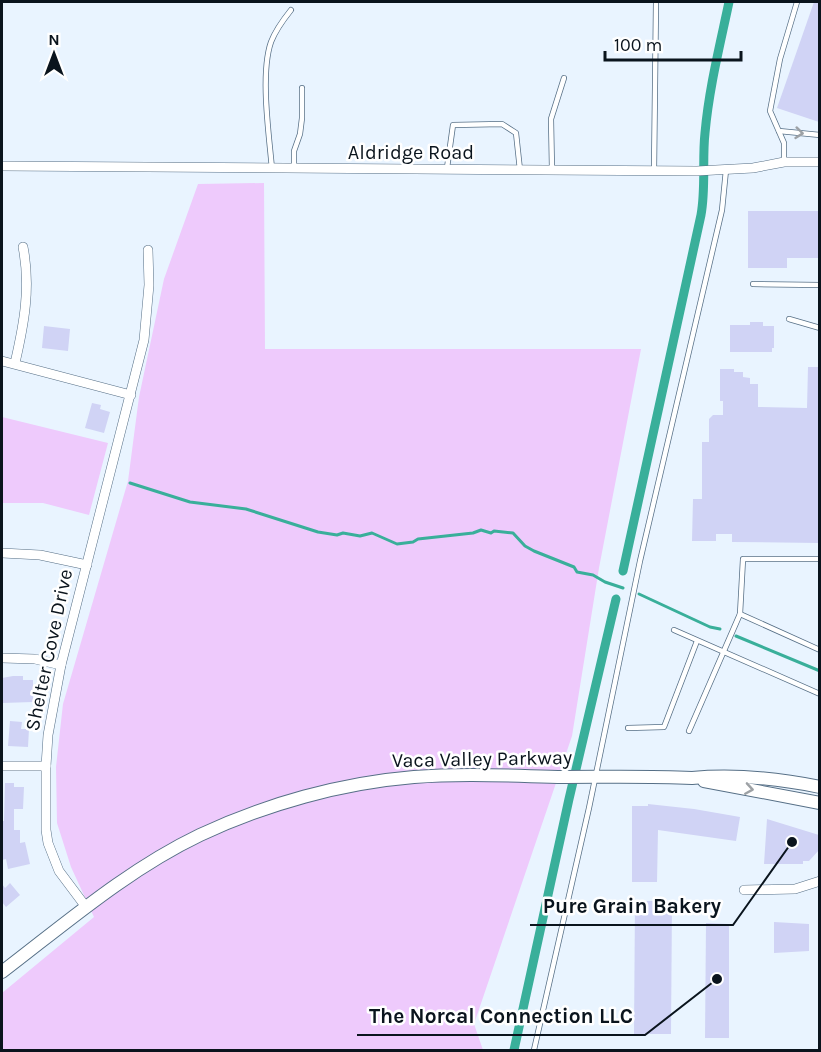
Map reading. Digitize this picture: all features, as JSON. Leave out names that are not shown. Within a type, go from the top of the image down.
[{"type":"street","name":"Aldridge Road","points":[[2,166],[711,171],[753,168],[784,162],[819,162]]},
{"type":"street","points":[[15,363],[25,318],[26,262],[22,247]]},
{"type":"street","name":"Shelter Cove Drive","points":[[86,907],[59,871],[48,843],[45,766],[48,735],[61,665],[146,330],[149,285],[148,250]]},
{"type":"street","points":[[2,361],[130,395]]},
{"type":"street","points":[[2,553],[40,555],[87,565]]},
{"type":"street","points":[[2,658],[35,659],[61,665]]},
{"type":"street","points":[[2,766],[45,766]]},
{"type":"street","name":"Vaca Valley Parkway","points":[[2,972],[86,907],[142,868],[199,836],[293,800],[362,784],[414,777],[459,775],[692,778],[723,775],[755,776],[819,787]]},
{"type":"street","name":"Vaca Valley Parkway","points":[[692,778],[819,803]]},
{"type":"street","points":[[744,890],[795,889],[819,881]]},
{"type":"lane","points":[[654,171],[656,2]]},
{"type":"lane","points":[[784,162],[784,143],[770,111],[780,58],[797,2]]},
{"type":"lane","points":[[272,169],[267,72],[270,43],[280,23],[291,10]]},
{"type":"lane","points":[[552,170],[551,119],[564,78]]},
{"type":"lane","points":[[294,169],[294,151],[300,134],[302,118],[302,88]]},
{"type":"lane","points":[[447,170],[453,125],[502,124],[516,133],[520,170]]},
{"type":"lane","points":[[779,131],[819,135]]},
{"type":"lane","points":[[534,1050],[589,808],[591,777],[722,210],[726,170]]},
{"type":"lane","points":[[753,284],[819,285]]},
{"type":"lane","points":[[789,319],[819,328]]},
{"type":"lane","points":[[689,731],[740,614],[743,559],[819,558]]},
{"type":"lane","points":[[740,614],[819,650]]},
{"type":"lane","points":[[674,630],[819,694]]},
{"type":"lane","points":[[628,728],[664,727],[697,641]]},
{"type":"shaded area","points":[[264,183],[265,349],[641,349],[599,568],[572,736],[474,1024],[483,1050],[2,1050],[2,993],[94,917],[71,867],[57,823],[56,767],[63,704],[128,481],[139,397],[164,279],[198,184]]},
{"type":"shaded area","points":[[2,417],[108,443],[89,515],[43,503],[2,503]]},
{"type":"building","points":[[814,2],[819,2],[819,122],[777,108]]},
{"type":"building","points":[[748,211],[819,211],[819,258],[787,258],[787,268],[748,268]]},
{"type":"building","points":[[750,322],[763,322],[763,326],[774,326],[772,352],[730,352],[730,325],[750,325]]},
{"type":"building","points":[[44,326],[70,329],[68,351],[42,348]]},
{"type":"building","points":[[808,367],[819,367],[819,543],[732,542],[732,534],[716,534],[716,541],[692,541],[693,499],[702,499],[702,442],[709,442],[709,419],[713,415],[723,415],[723,401],[720,401],[720,369],[734,369],[734,372],[743,372],[743,377],[750,378],[750,384],[758,384],[758,407],[807,408]]},
{"type":"building","points":[[92,403],[101,405],[100,409],[110,412],[104,433],[85,428]]},
{"type":"building","points":[[23,676],[23,680],[33,680],[33,702],[2,703],[2,678]]},
{"type":"building","points":[[10,721],[22,722],[21,729],[29,729],[28,747],[8,746]]},
{"type":"building","points":[[5,783],[14,783],[14,787],[24,787],[23,809],[14,809],[14,830],[20,830],[20,843],[25,842],[30,864],[8,869],[6,859],[2,860]]},
{"type":"building","points":[[648,804],[740,817],[736,841],[658,830],[657,882],[632,882],[632,806],[648,806]]},
{"type":"building","points":[[767,819],[819,835],[819,850],[809,861],[803,861],[803,864],[764,864]]},
{"type":"building","points":[[10,883],[20,895],[6,907],[2,902],[2,884],[5,888]]},
{"type":"building","points":[[635,901],[672,901],[671,1034],[634,1034]]},
{"type":"building","points":[[774,922],[809,924],[809,951],[774,953]]},
{"type":"building","points":[[706,923],[729,924],[729,1038],[705,1038]]},
{"type":"waterway","points":[[623,571],[701,215],[707,116],[729,2]]},
{"type":"waterway","points":[[130,483],[190,502],[246,509],[318,532],[360,536],[372,533],[397,544],[481,530],[491,533],[494,531],[513,533],[525,546],[534,551],[574,567],[577,572],[593,575],[623,588]]},
{"type":"waterway","points":[[639,594],[710,627],[720,629]]},
{"type":"waterway","points":[[514,1050],[616,599]]},
{"type":"waterway","points":[[736,636],[820,671]]},
{"type":"place","name":"Pure Grain Bakery","points":[[792,842]]},
{"type":"place","name":"The Norcal Connection LLC","points":[[717,979]]}]
